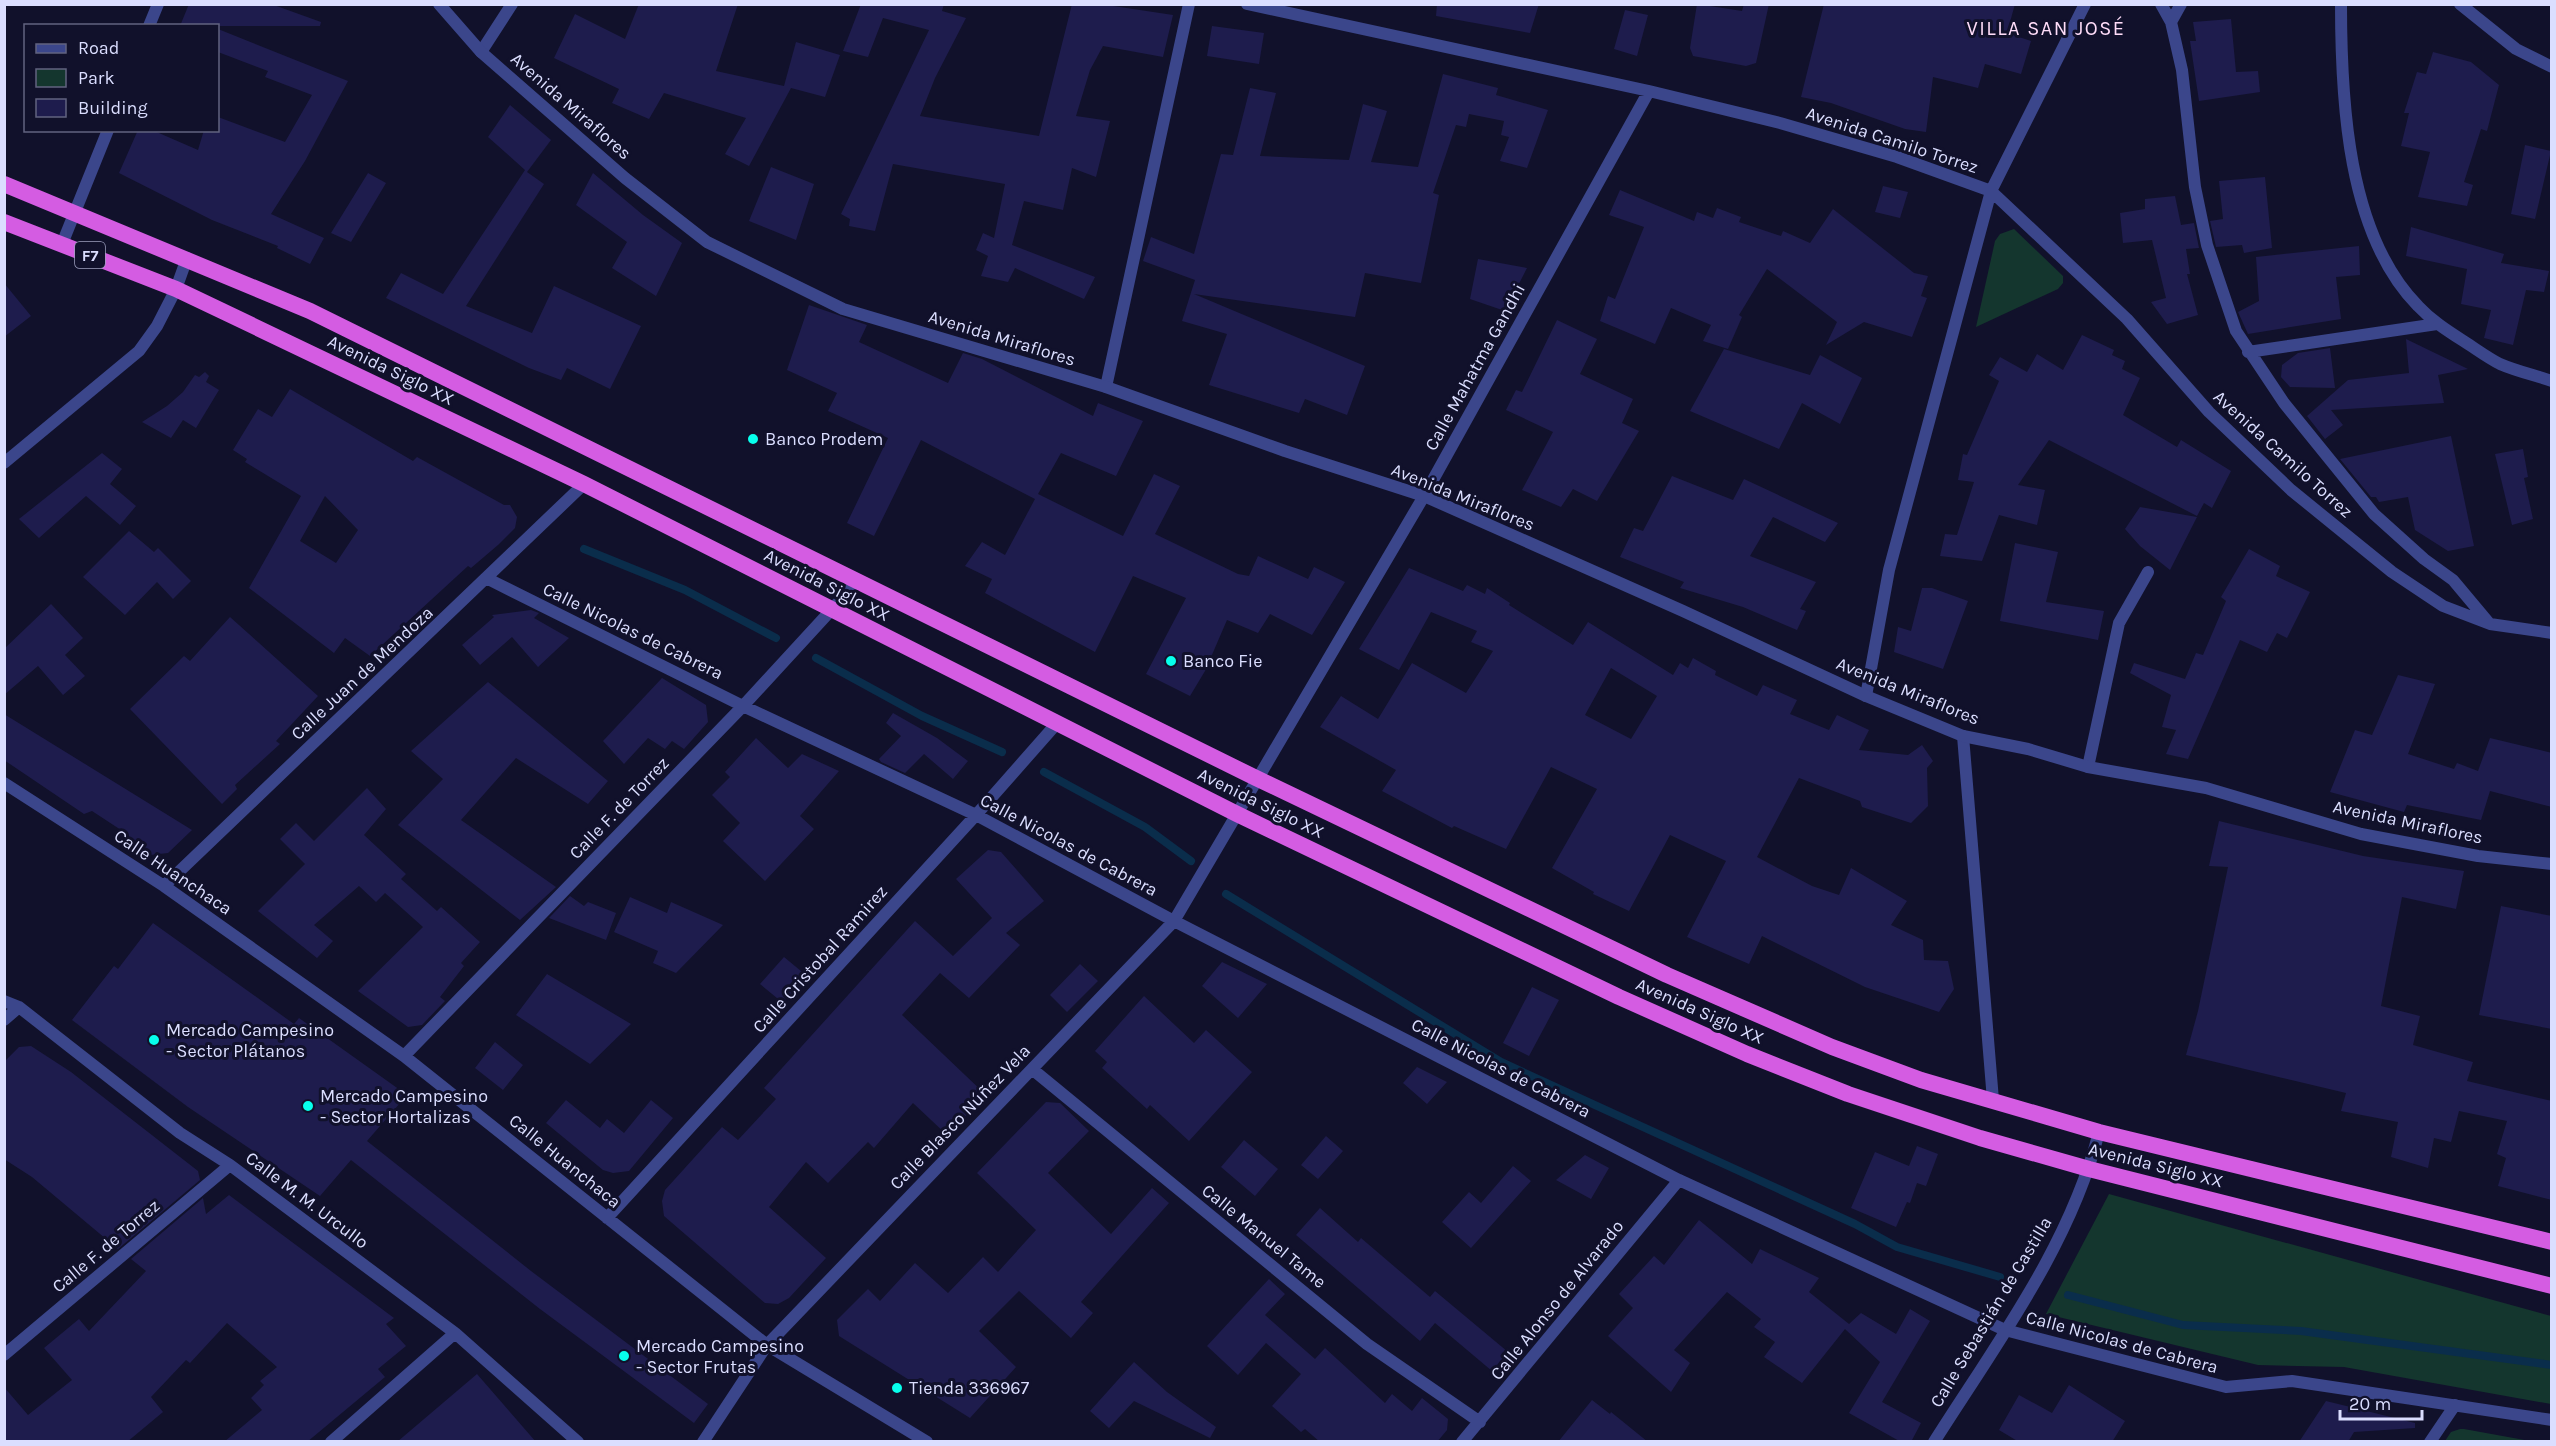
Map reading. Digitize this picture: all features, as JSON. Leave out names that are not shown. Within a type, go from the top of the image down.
[{"type":"highway","name":"Avenida Siglo XX","points":[[4,184],[187,258],[310,311],[1256,778],[1667,975],[1791,1029],[1921,1080],[2099,1132],[2552,1242]]},
{"type":"highway","name":"Avenida Siglo XX","points":[[4,222],[176,289],[584,484],[1237,814],[1608,992],[1748,1054],[1848,1094],[1927,1121],[2089,1169],[2552,1286]]},
{"type":"street","points":[[150,24],[158,4]]},
{"type":"street","name":"Avenida Miraflores","points":[[439,4],[482,52],[626,178],[707,242],[843,309],[1106,387],[1285,451],[1424,496],[1683,611],[1866,696],[1963,736],[2028,749],[2088,766],[2206,789],[2361,834],[2478,856],[2552,864]]},
{"type":"street","points":[[482,52],[512,4]]},
{"type":"street","points":[[1106,387],[1189,4]]},
{"type":"street","name":"Avenida Camilo Torrez","points":[[1246,4],[1649,91],[1780,123],[1886,154],[1991,191],[2127,319],[2209,412],[2291,490],[2392,572],[2443,606],[2490,624],[2552,633]]},
{"type":"street","points":[[1866,696],[1889,570],[1991,191],[2085,4]]},
{"type":"street","points":[[2161,4],[2171,22],[2182,70],[2195,187],[2207,245],[2221,295],[2236,331],[2284,403],[2374,514],[2424,559],[2454,580],[2490,624]]},
{"type":"street","points":[[2171,22],[2181,4]]},
{"type":"street","points":[[2341,4],[2341,54],[2350,146],[2366,215],[2392,273],[2417,305],[2437,324],[2498,363],[2552,381]]},
{"type":"street","points":[[2462,5],[2517,49],[2552,67]]},
{"type":"street","name":"Calle Mahatma Gandhi","points":[[1237,814],[1256,778],[1424,496],[1649,91]]},
{"type":"street","points":[[62,244],[107,132]]},
{"type":"street","points":[[4,463],[139,351],[157,326],[176,289],[187,258]]},
{"type":"street","points":[[2248,352],[2437,324]]},
{"type":"street","name":"Calle Juan de Mendoza","points":[[164,886],[488,579],[584,484]]},
{"type":"street","points":[[2088,766],[2119,623],[2148,572]]},
{"type":"street","name":"Calle Nicolas de Cabrera","points":[[488,579],[743,706],[976,815],[1173,921],[1679,1180],[2006,1330],[2226,1387],[2292,1382],[2552,1420]]},
{"type":"street","name":"Calle F. de Torrez","points":[[404,1056],[743,706],[857,582]]},
{"type":"street","name":"Calle Cristobal Ramirez","points":[[607,1218],[976,815],[1058,722]]},
{"type":"street","points":[[1963,736],[1993,1100]]},
{"type":"street","name":"Calle Huanchaca","points":[[4,783],[164,886],[404,1056],[767,1345],[927,1442]]},
{"type":"street","name":"Calle Blasco Núñez Vela","points":[[703,1442],[767,1345],[1173,921],[1237,814]]},
{"type":"street","name":"Calle M. M. Urcullo","points":[[4,1001],[19,1007],[180,1132],[230,1165],[455,1333],[578,1442]]},
{"type":"street","points":[[4,1020],[19,1007]]},
{"type":"street","name":"Calle Manuel Tame","points":[[1032,1069],[1367,1344],[1480,1422]]},
{"type":"street","name":"Calle Sebastián de Castilla","points":[[1934,1442],[2006,1330],[2059,1238],[2089,1169],[2099,1132]]},
{"type":"street","name":"Calle F. de Torrez","points":[[4,1355],[230,1165]]},
{"type":"street","name":"Calle Alonso de Alvarado","points":[[1462,1442],[1679,1180]]},
{"type":"street","points":[[331,1442],[455,1333]]},
{"type":"street","points":[[2430,1442],[2455,1405]]},
{"type":"green space","points":[[2014,229],[2063,276],[2063,283],[2058,289],[1976,327],[1995,241],[2000,234]]},
{"type":"green space","points":[[2109,1194],[2551,1316],[2551,1404],[2344,1367],[2258,1365],[2046,1314]]},
{"type":"green space","points":[[2460,1429],[2530,1441],[2445,1441],[2451,1432]]},
{"type":"building","points":[[189,4],[271,4],[321,22],[320,26],[181,24]]},
{"type":"building","points":[[639,4],[738,4],[716,71],[784,86],[796,42],[840,55],[825,97],[791,88],[749,166],[725,154],[746,118],[664,93],[649,119],[612,103],[619,89],[554,58],[575,14],[625,39]]},
{"type":"building","points":[[861,4],[944,4],[942,11],[966,18],[935,78],[920,116],[1039,136],[1072,4],[1100,4],[1173,15],[1163,57],[1103,46],[1090,70],[1076,116],[1110,121],[1096,177],[1072,168],[1063,210],[1024,201],[1012,245],[1095,277],[1084,299],[1015,268],[1008,282],[981,276],[988,256],[976,250],[983,233],[994,238],[1005,184],[893,164],[875,231],[849,226],[850,219],[841,214],[929,30],[883,18],[868,57],[843,51]]},
{"type":"building","points":[[1437,4],[1539,4],[1530,33],[1436,16]]},
{"type":"building","points":[[1697,4],[1742,11],[1744,4],[1769,4],[1756,63],[1746,66],[1693,56],[1690,48]]},
{"type":"building","points":[[1824,4],[2015,4],[2007,33],[2031,41],[2021,74],[1985,64],[1978,88],[1933,77],[1926,132],[1905,129],[1831,103],[1801,97]]},
{"type":"building","points":[[1625,10],[1648,15],[1637,56],[1614,49]]},
{"type":"building","points":[[2231,19],[2236,72],[2258,71],[2260,92],[2199,101],[2190,41],[2196,41],[2193,22]]},
{"type":"building","points":[[1212,26],[1264,33],[1259,64],[1207,56]]},
{"type":"building","points":[[219,29],[348,81],[305,161],[271,214],[324,238],[310,264],[277,248],[278,246],[212,220],[119,173],[137,132],[157,132],[198,150],[203,132],[219,132],[219,117],[285,142],[312,95],[265,77],[268,71],[219,52]]},
{"type":"building","points":[[2433,52],[2471,62],[2499,85],[2487,131],[2481,129],[2464,182],[2473,185],[2467,206],[2418,197],[2430,152],[2401,146],[2409,113],[2404,113],[2417,72],[2426,74]]},
{"type":"building","points":[[1443,74],[1498,88],[1496,95],[1548,110],[1527,168],[1500,161],[1509,137],[1501,135],[1504,121],[1469,114],[1466,127],[1456,125],[1433,193],[1439,195],[1421,283],[1365,273],[1355,317],[1194,294],[1365,366],[1347,415],[1305,399],[1299,413],[1209,385],[1227,334],[1182,321],[1195,280],[1143,261],[1151,237],[1194,254],[1221,154],[1233,155],[1250,88],[1276,93],[1260,156],[1349,160],[1363,104],[1387,111],[1371,162],[1418,167]]},
{"type":"building","points":[[510,105],[551,140],[527,172],[544,184],[466,306],[532,333],[554,286],[641,326],[610,389],[567,368],[561,380],[529,368],[386,298],[401,273],[443,294],[525,170],[488,137]]},
{"type":"building","points":[[2525,145],[2551,151],[2535,219],[2511,214]]},
{"type":"building","points":[[771,167],[814,184],[796,240],[749,221]]},
{"type":"building","points":[[368,173],[386,183],[351,242],[331,233]]},
{"type":"building","points":[[593,173],[643,215],[682,243],[656,296],[612,268],[627,242],[576,205]]},
{"type":"building","points":[[2265,177],[2272,248],[2244,253],[2242,245],[2216,247],[2210,221],[2223,219],[2219,181]]},
{"type":"building","points":[[1883,186],[1908,192],[1900,218],[1875,212]]},
{"type":"building","points":[[1620,190],[1694,221],[1697,212],[1713,218],[1717,208],[1741,217],[1739,222],[1781,236],[1783,231],[1810,243],[1833,209],[1914,273],[1928,276],[1921,296],[1927,298],[1912,337],[1864,322],[1826,345],[1837,322],[1767,269],[1739,315],[1742,317],[1728,349],[1703,341],[1711,325],[1671,308],[1655,344],[1600,321],[1608,296],[1615,299],[1644,227],[1609,215]]},
{"type":"building","points":[[2175,196],[2181,225],[2194,223],[2199,248],[2186,249],[2190,274],[2187,274],[2198,315],[2167,324],[2151,302],[2166,298],[2152,240],[2123,243],[2120,213],[2145,209],[2145,199]]},
{"type":"building","points":[[2411,227],[2504,254],[2501,263],[2549,271],[2544,292],[2526,290],[2513,345],[2484,338],[2491,310],[2461,304],[2467,269],[2406,256]]},
{"type":"building","points":[[2359,246],[2360,275],[2336,277],[2341,319],[2248,334],[2238,312],[2259,301],[2256,257]]},
{"type":"building","points":[[1478,259],[1527,268],[1505,311],[1470,299]]},
{"type":"building","points":[[4,283],[31,316],[4,337]]},
{"type":"building","points":[[809,305],[867,325],[859,342],[948,383],[963,353],[982,359],[1093,416],[1098,403],[1143,421],[1116,476],[1061,453],[1038,494],[1123,536],[1154,474],[1180,486],[1155,534],[1238,574],[1249,576],[1258,556],[1308,579],[1314,567],[1345,582],[1312,635],[1270,614],[1258,633],[1227,620],[1205,671],[1190,696],[1146,674],[1186,598],[1133,576],[1095,652],[985,593],[992,579],[965,566],[982,542],[1005,555],[1035,499],[921,440],[874,536],[847,523],[888,438],[828,411],[837,393],[787,370]]},
{"type":"building","points":[[1557,320],[1597,339],[1580,374],[1633,399],[1622,423],[1639,431],[1597,501],[1573,489],[1561,507],[1522,490],[1553,432],[1506,410],[1516,390],[1522,392]]},
{"type":"building","points":[[2082,335],[2114,350],[2112,355],[2125,361],[2122,369],[2140,378],[2123,415],[2177,447],[2181,440],[2231,471],[2212,508],[2204,503],[2197,516],[2049,440],[2018,485],[2045,490],[2037,525],[1999,515],[1982,561],[1940,556],[1945,534],[1957,535],[1974,482],[1958,480],[1963,454],[1967,455],[1999,381],[1989,375],[2000,357],[2027,372],[2037,354],[2063,370]]},
{"type":"building","points":[[2406,339],[2468,369],[2438,375],[2444,403],[2331,410],[2343,425],[2325,439],[2307,416],[2348,380],[2409,373]]},
{"type":"building","points":[[2330,348],[2335,388],[2290,387],[2281,377],[2282,365],[2298,353]]},
{"type":"building","points":[[1724,349],[1810,375],[1820,355],[1862,378],[1840,424],[1802,403],[1779,449],[1690,411]]},
{"type":"building","points":[[205,372],[209,376],[206,382],[219,390],[196,428],[183,420],[171,438],[142,422],[167,406],[183,392],[195,375],[199,377]]},
{"type":"building","points":[[290,389],[413,461],[417,457],[504,505],[510,505],[517,517],[515,528],[471,568],[468,566],[370,656],[345,638],[334,653],[249,588],[301,496],[245,462],[247,459],[233,450],[258,409],[272,417]],"holes":[[[325,496],[358,530],[336,563],[300,541]]]},
{"type":"building","points":[[2451,436],[2474,546],[2448,551],[2415,530],[2408,497],[2379,502],[2376,497],[2371,497],[2340,459]]},
{"type":"building","points":[[2523,449],[2528,477],[2524,478],[2533,519],[2512,525],[2495,454]]},
{"type":"building","points":[[102,453],[122,469],[110,484],[136,506],[120,525],[86,496],[39,538],[19,519]]},
{"type":"building","points":[[1672,476],[1733,500],[1744,479],[1838,523],[1825,542],[1773,517],[1750,556],[1816,582],[1800,609],[1806,611],[1797,630],[1743,607],[1680,588],[1684,582],[1620,557],[1634,528],[1643,531]]},
{"type":"building","points":[[2140,507],[2197,517],[2170,570],[2140,546],[2125,529]]},
{"type":"building","points":[[129,531],[154,552],[158,548],[191,581],[173,599],[157,582],[125,615],[83,577]]},
{"type":"building","points":[[2015,543],[2058,552],[2046,602],[2104,611],[2098,640],[2000,621]]},
{"type":"building","points":[[2249,549],[2280,566],[2276,576],[2310,592],[2287,638],[2277,633],[2267,652],[2240,640],[2188,759],[2166,754],[2176,730],[2162,727],[2171,695],[2130,673],[2134,663],[2185,679],[2196,653],[2203,655],[2226,601],[2221,597]]},
{"type":"building","points":[[1409,568],[1463,591],[1467,585],[1485,594],[1487,588],[1510,603],[1509,605],[1573,645],[1588,622],[1673,675],[1680,663],[1688,668],[1693,658],[1716,671],[1715,675],[1757,696],[1763,685],[1797,700],[1790,714],[1829,730],[1837,715],[1869,730],[1859,750],[1908,755],[1922,745],[1933,761],[1927,768],[1928,806],[1911,823],[1862,807],[1860,801],[1799,778],[1757,857],[1812,886],[1839,895],[1851,868],[1907,901],[1891,925],[1923,940],[1924,960],[1948,961],[1954,989],[1939,1012],[1865,987],[1762,936],[1749,964],[1687,937],[1726,861],[1670,835],[1629,911],[1593,894],[1594,892],[1552,868],[1597,789],[1551,767],[1506,849],[1454,826],[1452,828],[1382,791],[1396,770],[1320,727],[1341,696],[1378,719],[1412,663],[1466,693],[1493,651],[1471,642],[1477,631],[1431,612],[1399,670],[1359,649]],"holes":[[[1611,668],[1657,696],[1631,739],[1585,715]]]},
{"type":"building","points":[[1922,588],[1932,588],[1968,601],[1943,669],[1894,652],[1898,627],[1911,631]]},
{"type":"building","points":[[51,604],[83,638],[65,655],[85,676],[63,695],[38,666],[4,695],[4,649]]},
{"type":"building","points":[[531,610],[539,613],[534,618],[569,638],[538,667],[512,637],[480,665],[462,645],[494,617],[492,615]]},
{"type":"building","points":[[230,617],[318,696],[276,741],[280,744],[235,785],[237,789],[222,804],[130,709],[184,656],[190,661]]},
{"type":"building","points":[[2398,675],[2435,684],[2408,754],[2454,769],[2457,763],[2478,771],[2490,738],[2552,753],[2552,807],[2490,791],[2481,820],[2407,805],[2404,812],[2330,792],[2355,730],[2372,735]]},
{"type":"building","points":[[662,678],[706,705],[708,722],[684,749],[672,741],[665,749],[648,738],[624,764],[603,741]]},
{"type":"building","points":[[488,682],[608,781],[588,804],[516,758],[461,820],[556,887],[520,920],[398,825],[443,779],[411,751]]},
{"type":"building","points":[[893,713],[937,738],[968,761],[953,779],[924,754],[905,773],[881,762],[879,759],[901,736],[886,723]]},
{"type":"building","points":[[4,714],[192,830],[168,853],[150,855],[118,834],[121,830],[92,811],[84,814],[4,760]]},
{"type":"building","points":[[756,738],[788,768],[802,754],[839,771],[800,816],[814,829],[765,881],[723,841],[740,823],[712,795],[730,777],[725,772]]},
{"type":"building","points":[[367,788],[386,809],[364,835],[406,874],[401,879],[437,911],[441,907],[480,942],[461,963],[464,966],[440,997],[445,1001],[422,1025],[408,1027],[358,991],[423,927],[385,893],[376,902],[359,886],[314,925],[333,941],[317,958],[258,911],[305,864],[280,839],[296,823],[314,841]]},
{"type":"building","points":[[2219,821],[2363,856],[2464,871],[2456,909],[2402,897],[2381,1006],[2420,1016],[2413,1045],[2473,1062],[2467,1081],[2552,1101],[2552,1200],[2498,1186],[2506,1158],[2497,1154],[2507,1121],[2459,1111],[2451,1142],[2434,1138],[2428,1168],[2391,1157],[2398,1122],[2341,1111],[2346,1093],[2186,1055],[2198,1011],[2228,867],[2209,866]]},
{"type":"building","points":[[988,850],[1001,852],[1044,901],[1006,933],[1020,945],[969,998],[940,973],[902,1015],[986,1095],[947,1135],[913,1103],[874,1148],[868,1142],[828,1183],[806,1162],[769,1207],[826,1258],[789,1298],[778,1304],[765,1303],[664,1216],[662,1201],[665,1190],[722,1127],[738,1140],[776,1099],[764,1088],[915,921],[953,956],[992,918],[956,879]]},
{"type":"building","points":[[570,896],[584,906],[588,902],[616,913],[606,940],[549,918]]},
{"type":"building","points":[[630,897],[667,913],[671,902],[723,925],[676,973],[653,963],[658,951],[614,932]]},
{"type":"building","points":[[2501,906],[2552,916],[2552,1029],[2479,1015]]},
{"type":"building","points":[[153,923],[294,1024],[299,1018],[407,1095],[367,1141],[531,1271],[708,1404],[694,1423],[540,1309],[351,1160],[320,1196],[188,1107],[72,1020],[114,966],[118,969]]},
{"type":"building","points":[[784,957],[807,976],[783,1003],[760,984]]},
{"type":"building","points":[[1222,962],[1267,984],[1238,1018],[1202,986]]},
{"type":"building","points":[[1080,964],[1098,981],[1067,1012],[1050,995]]},
{"type":"building","points":[[547,974],[631,1024],[590,1064],[516,1015]]},
{"type":"building","points":[[1532,987],[1559,1000],[1529,1056],[1503,1043]]},
{"type":"building","points":[[1144,996],[1194,1043],[1206,1030],[1252,1072],[1189,1141],[1150,1105],[1147,1109],[1102,1068],[1107,1062],[1095,1051]]},
{"type":"building","points":[[495,1042],[523,1065],[503,1090],[475,1068]]},
{"type":"building","points":[[31,1046],[71,1072],[198,1171],[200,1180],[118,1249],[32,1177],[4,1159],[4,1062],[19,1047]]},
{"type":"building","points":[[1417,1067],[1447,1082],[1427,1104],[1403,1083]]},
{"type":"building","points":[[566,1100],[600,1128],[607,1119],[624,1133],[651,1100],[673,1118],[629,1171],[613,1173],[603,1170],[546,1123]]},
{"type":"building","points":[[1046,1102],[1060,1103],[1089,1131],[1048,1173],[1111,1234],[1152,1188],[1169,1203],[1081,1302],[1093,1313],[1071,1338],[1019,1291],[979,1331],[1016,1367],[970,1418],[839,1336],[837,1320],[868,1289],[880,1301],[915,1263],[948,1293],[983,1257],[998,1272],[1036,1230],[977,1173]]},
{"type":"building","points":[[1326,1136],[1343,1151],[1318,1179],[1301,1165]]},
{"type":"building","points":[[1244,1140],[1278,1169],[1255,1196],[1221,1167]]},
{"type":"building","points":[[1917,1146],[1938,1154],[1926,1186],[1917,1183],[1910,1203],[1907,1202],[1896,1227],[1851,1208],[1875,1152],[1909,1166]]},
{"type":"building","points":[[1585,1155],[1609,1168],[1591,1199],[1556,1180]]},
{"type":"building","points":[[1513,1166],[1531,1181],[1471,1248],[1442,1222],[1469,1192],[1481,1203]]},
{"type":"building","points":[[229,1195],[394,1318],[386,1324],[406,1346],[378,1369],[385,1377],[307,1442],[224,1442],[262,1410],[251,1398],[264,1385],[260,1381],[277,1367],[227,1323],[190,1363],[186,1360],[151,1397],[163,1412],[127,1442],[4,1442],[4,1387],[28,1415],[72,1380],[44,1348],[79,1319],[89,1331],[146,1271],[131,1259],[203,1198],[206,1214]]},
{"type":"building","points":[[1320,1208],[1358,1242],[1361,1238],[1430,1297],[1435,1291],[1508,1352],[1492,1371],[1435,1323],[1420,1341],[1296,1235]]},
{"type":"building","points":[[1699,1220],[1752,1264],[1760,1249],[1819,1278],[1809,1292],[1849,1324],[1861,1313],[1896,1334],[1910,1309],[1930,1321],[1882,1402],[1921,1423],[1911,1442],[1901,1442],[1849,1413],[1880,1362],[1845,1329],[1802,1383],[1764,1357],[1775,1342],[1754,1327],[1761,1319],[1727,1292],[1674,1350],[1690,1363],[1671,1392],[1608,1336],[1633,1308],[1619,1294],[1654,1256],[1664,1265]]},
{"type":"building","points":[[1269,1279],[1285,1294],[1265,1315],[1315,1359],[1325,1348],[1385,1403],[1392,1394],[1412,1411],[1422,1398],[1448,1419],[1447,1430],[1437,1442],[1320,1442],[1305,1429],[1301,1432],[1272,1406],[1301,1374],[1266,1343],[1238,1375],[1207,1346]]},
{"type":"building","points":[[1134,1362],[1167,1392],[1216,1427],[1210,1438],[1134,1401],[1109,1428],[1090,1411]]},
{"type":"building","points":[[477,1374],[536,1442],[397,1442]]},
{"type":"building","points":[[2069,1385],[2125,1421],[2112,1442],[2019,1442],[1999,1430],[2019,1395],[2052,1413]]},
{"type":"building","points":[[1592,1400],[1610,1414],[1611,1412],[1648,1442],[1558,1442]]},
{"type":"building","points":[[2326,1401],[2415,1423],[2415,1428],[2354,1432],[2348,1442],[2299,1442]]},
{"type":"waterway","points":[[584,549],[685,590],[776,638]]},
{"type":"waterway","points":[[816,658],[922,716],[1002,752]]},
{"type":"waterway","points":[[1044,772],[1145,827],[1191,861]]},
{"type":"waterway","points":[[1226,894],[1501,1062],[1855,1224],[1897,1247],[2000,1277]]},
{"type":"waterway","points":[[2068,1295],[2183,1325],[2301,1331],[2552,1365]]},
{"type":"place","name":"Banco Prodem","points":[[753,439]]},
{"type":"place","name":"Banco Fie","points":[[1171,661]]},
{"type":"place","name":"Mercado Campesino - Sector Plátanos","points":[[154,1040]]},
{"type":"place","name":"Mercado Campesino - Sector Hortalizas","points":[[308,1106]]},
{"type":"place","name":"Mercado Campesino - Sector Frutas","points":[[624,1356]]},
{"type":"place","name":"Tienda 336967","points":[[897,1388]]},
{"type":"district","name":"VILLA SAN JOSÉ","points":[[2046,28]]}]
